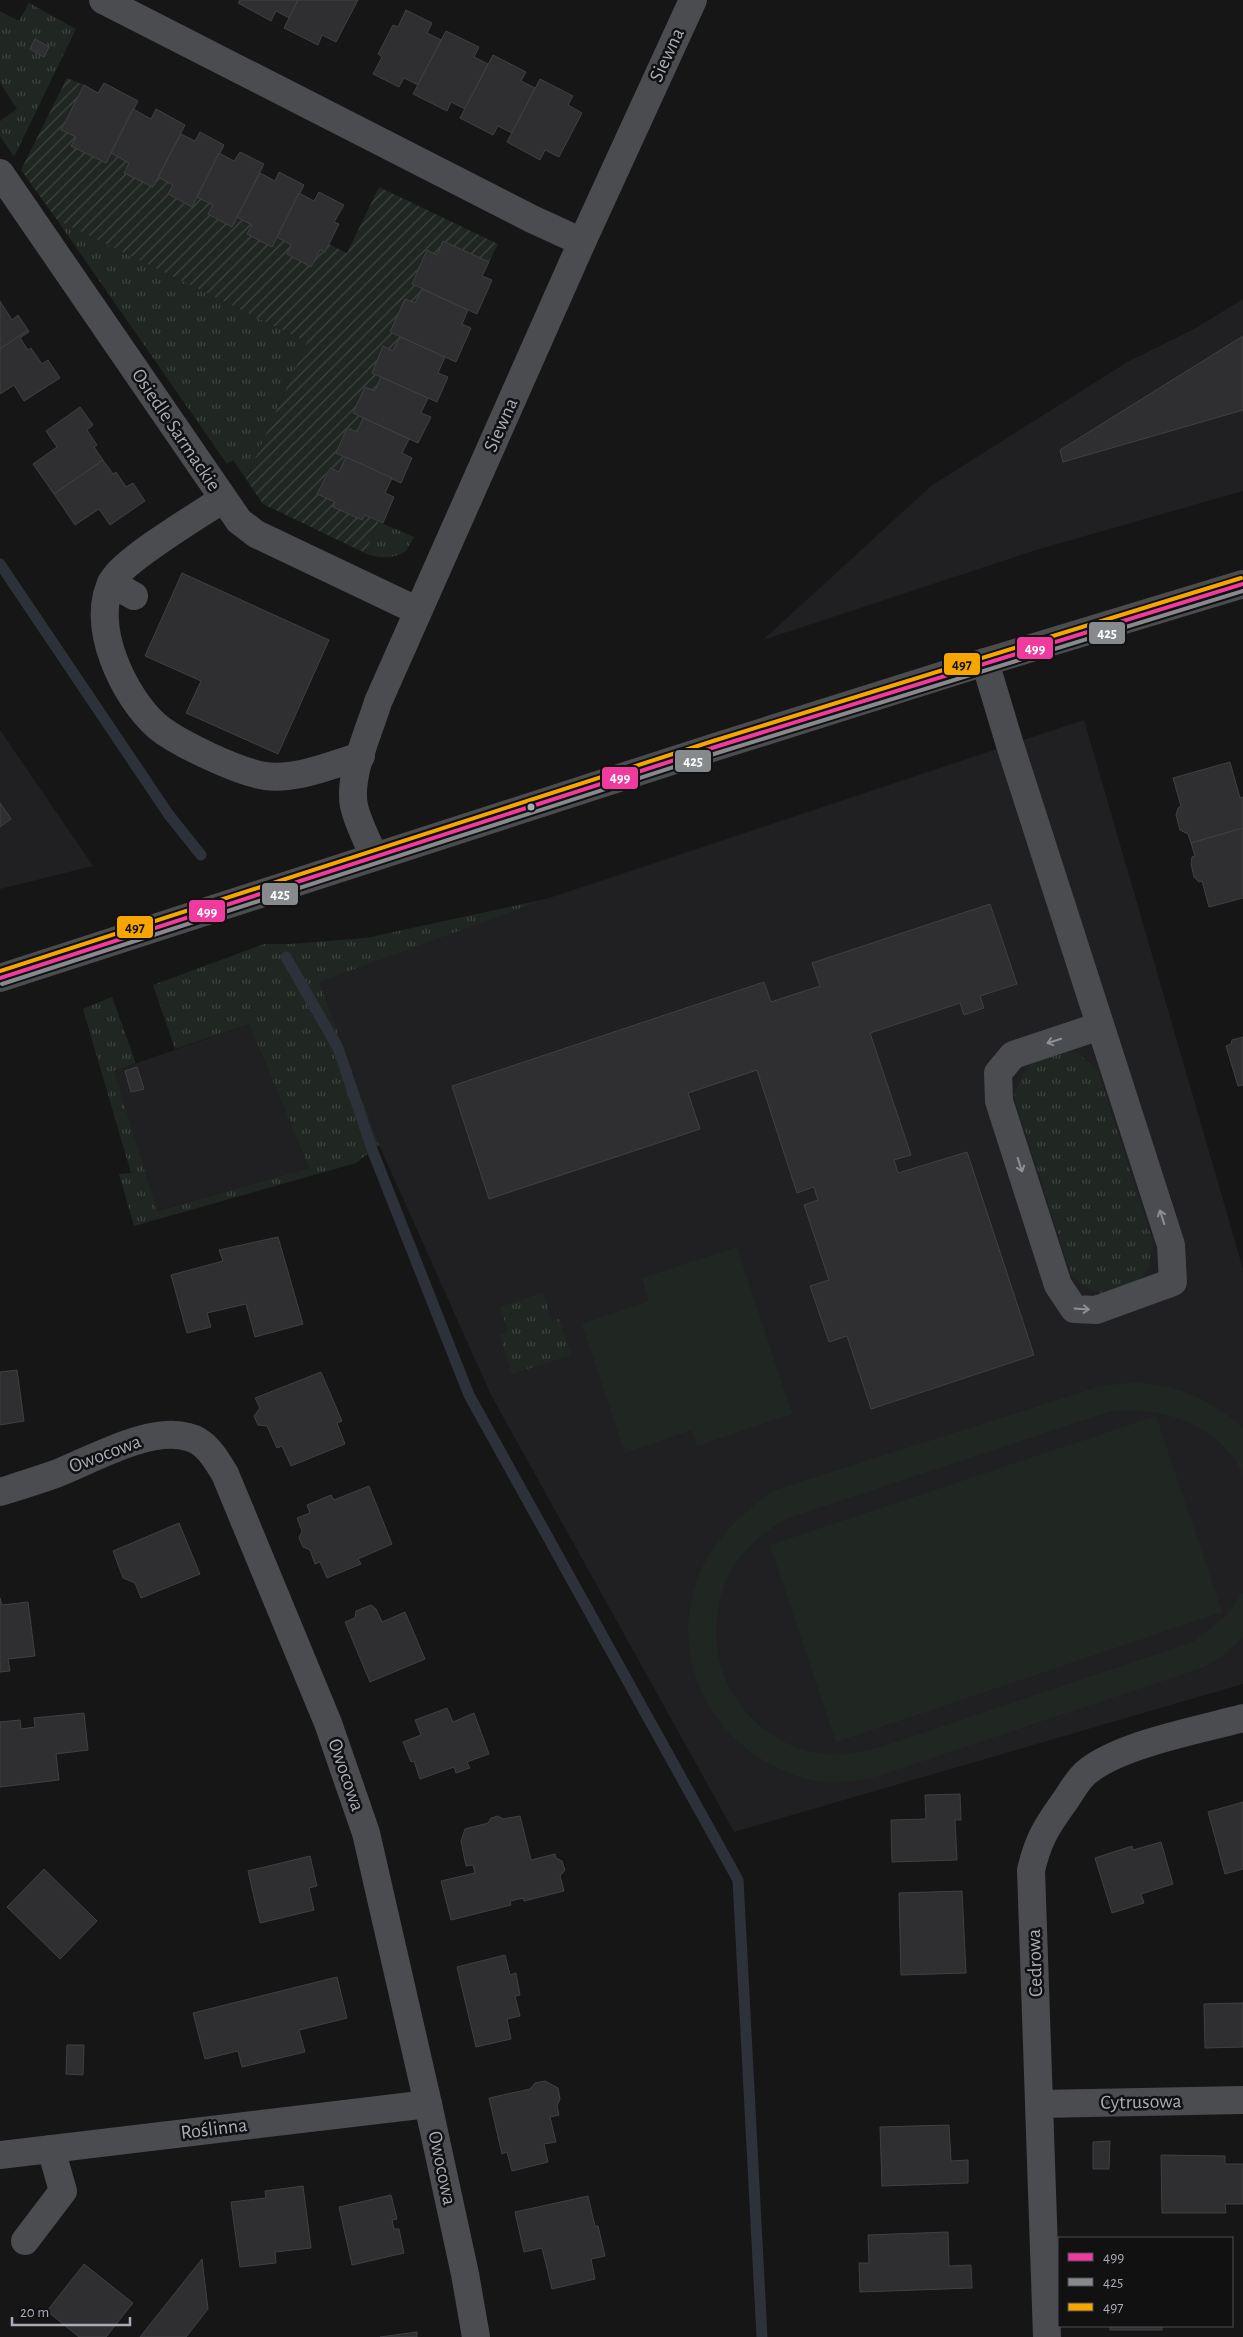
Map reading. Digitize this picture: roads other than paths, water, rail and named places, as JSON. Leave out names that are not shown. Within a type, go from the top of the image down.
[{"type":"street","points":[[103,0],[532,219],[582,242]]},
{"type":"street","name":"Siewna","points":[[374,857],[354,805],[354,779],[378,702],[582,242],[693,0]]},
{"type":"street","name":"Osiedle Sarmackie","points":[[0,173],[239,521],[256,534],[418,611]]},
{"type":"street","points":[[223,499],[134,560],[118,574],[122,590],[106,600],[105,622],[114,662],[143,709],[168,734],[194,749],[262,775],[294,775],[361,756]]},
{"type":"street","points":[[0,978],[985,662],[1243,584]]},
{"type":"street","points":[[985,662],[1005,732],[1100,1026],[1171,1246],[1173,1282],[1096,1310],[1074,1309],[1058,1285],[999,1101],[998,1073],[1013,1054],[1100,1026]]},
{"type":"street","name":"Owocowa","points":[[0,1492],[155,1436],[190,1437],[204,1445],[215,1457],[225,1474],[328,1723],[366,1833],[466,2274],[476,2337]]},
{"type":"street","name":"Cedrowa","points":[[1047,2337],[1031,1870],[1043,1832],[1086,1773],[1106,1759],[1130,1750],[1243,1718]]},
{"type":"street","name":"Cytrusowa","points":[[1040,2104],[1243,2100]]},
{"type":"street","name":"Roślinna","points":[[0,2155],[428,2104]]},
{"type":"street","points":[[26,2241],[63,2191],[51,2149]]},
{"type":"waterway","points":[[0,564],[169,815],[201,855]]},
{"type":"waterway","points":[[286,957],[338,1048],[373,1152],[469,1395],[738,1880],[762,2337]]}]
